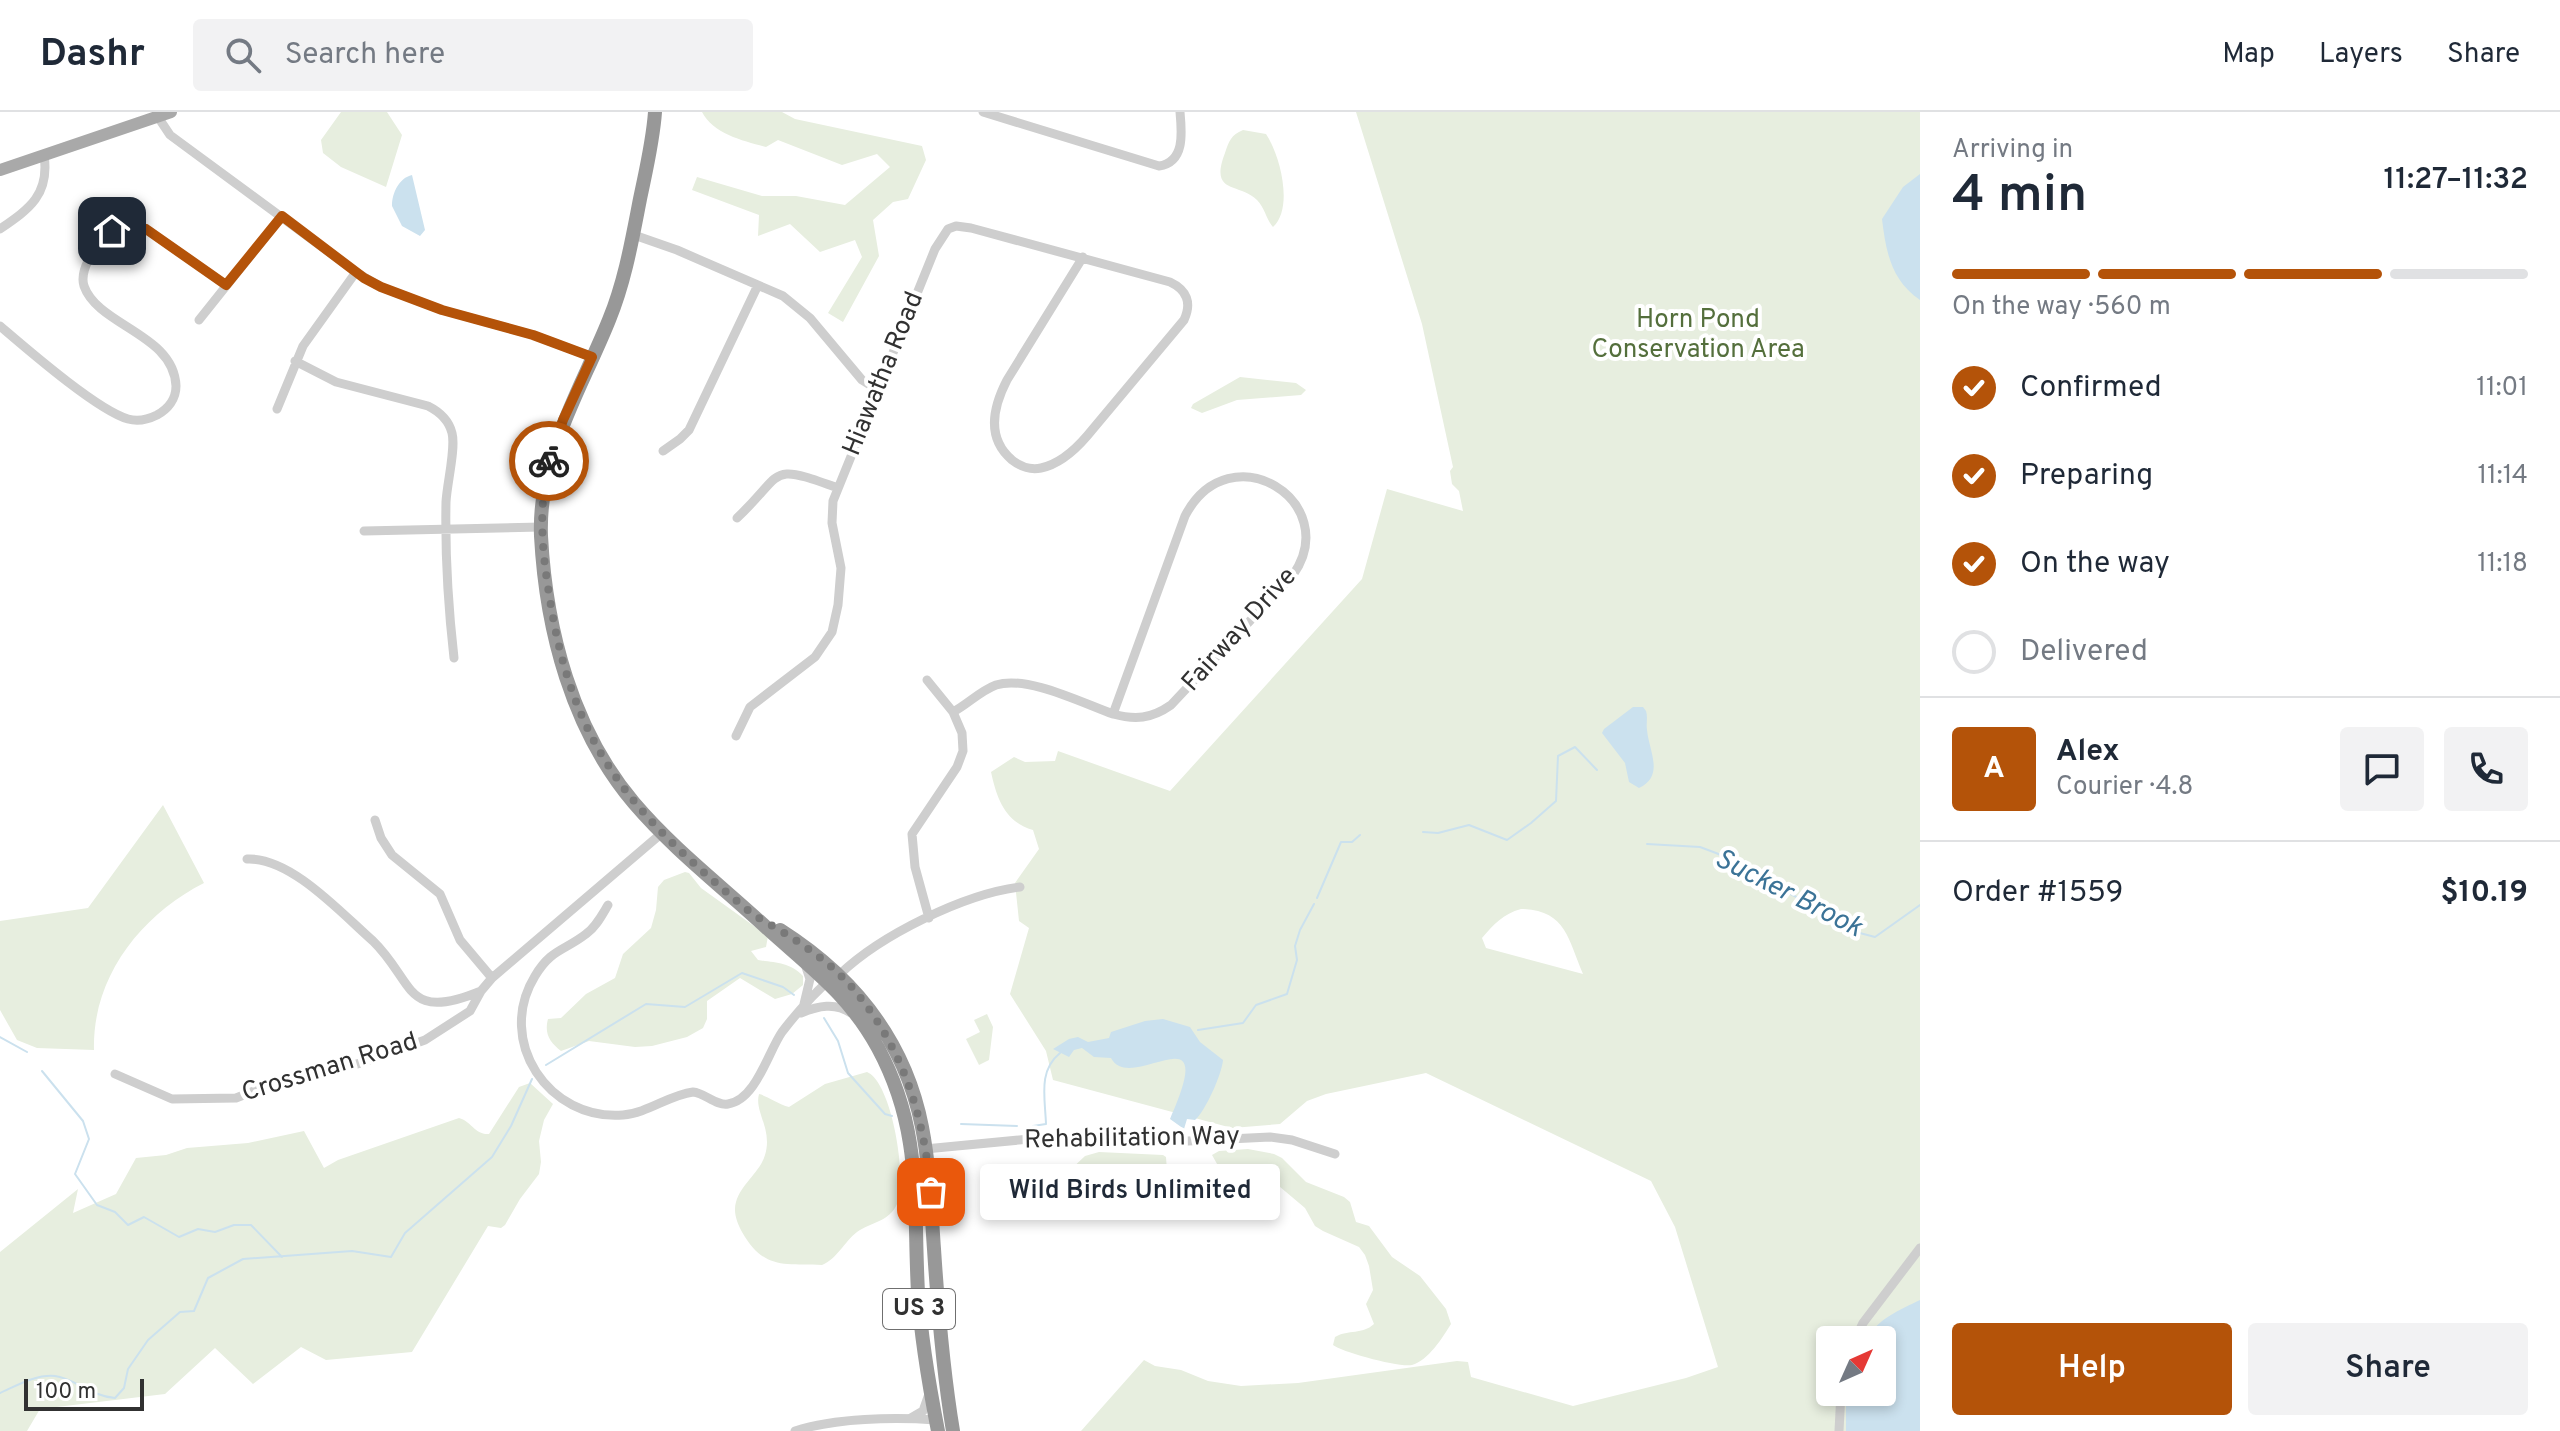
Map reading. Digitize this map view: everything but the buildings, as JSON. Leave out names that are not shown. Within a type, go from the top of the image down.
[{"type":"highway","name":"US 3","points":[[655,112],[634,235],[616,301],[551,454],[543,487],[541,527],[562,663],[575,704],[593,742],[633,802],[662,833],[801,958],[862,1000],[896,1052],[913,1092],[925,1149],[945,1377],[953,1431]]},
{"type":"highway","name":"US 3","points":[[752,914],[805,947],[834,981],[868,1031],[889,1071],[908,1124],[915,1169],[919,1311],[937,1425]]},
{"type":"highway","points":[[917,1248],[934,1247]]},
{"type":"main road","points":[[0,170],[164,114]]},
{"type":"street","points":[[983,112],[1159,166],[1173,162],[1178,152],[1182,136],[1180,112]]},
{"type":"street","points":[[164,114],[168,134],[356,272],[381,287],[592,357]]},
{"type":"street","points":[[0,229],[36,201],[45,174],[44,155]]},
{"type":"street","points":[[199,320],[282,216]]},
{"type":"street","points":[[0,326],[99,403],[122,417],[140,421],[157,415],[172,401],[176,390],[173,373],[158,349],[89,295],[83,279],[91,256],[112,231],[127,226],[138,227],[149,231],[226,285]]},
{"type":"street","name":"Hiawatha Road","points":[[736,736],[750,707],[815,657],[832,632],[840,577],[832,515],[838,488],[935,249],[948,229],[956,226],[971,228],[1083,257],[1170,282],[1188,298],[1184,320],[1081,443],[1050,465],[1037,469],[1024,467],[1006,454],[996,440],[997,402],[1007,380],[1083,257]]},
{"type":"street","points":[[634,235],[783,296],[802,310],[862,380],[878,390]]},
{"type":"street","points":[[277,409],[295,361],[308,338],[356,272]]},
{"type":"street","points":[[663,451],[689,430],[758,285]]},
{"type":"street","points":[[295,361],[336,382],[424,405],[442,415],[451,429],[453,441],[445,527],[446,585],[454,658]]},
{"type":"street","points":[[737,518],[772,479],[784,473],[797,473],[838,488]]},
{"type":"street","name":"Fairway Drive","points":[[953,712],[990,688],[1011,683],[1027,684],[1113,714],[1140,718],[1166,709],[1293,575],[1304,553],[1305,529],[1295,503],[1278,486],[1259,478],[1233,477],[1210,485],[1192,503],[1113,714]]},
{"type":"street","points":[[364,531],[541,527]]},
{"type":"street","points":[[927,680],[953,712],[963,737],[960,759],[911,836],[913,858],[929,918]]},
{"type":"street","points":[[375,820],[381,838],[392,855],[440,894],[460,940],[492,978]]},
{"type":"street","name":"Crossman Road","points":[[115,1074],[172,1099],[232,1099],[274,1083],[361,1063],[417,1044],[464,1017],[492,978],[662,833]]},
{"type":"street","points":[[247,859],[271,861],[294,874],[373,941],[384,952],[403,983],[420,998],[442,1002],[481,991]]},
{"type":"street","points":[[608,905],[590,932],[548,958],[533,979],[523,1005],[521,1039],[530,1063],[547,1085],[573,1104],[597,1112],[626,1115],[690,1092],[703,1094],[721,1104],[733,1103],[754,1085],[778,1038],[815,993],[883,942],[929,918],[987,894],[1020,887]]},
{"type":"street","points":[[801,958],[810,979],[801,1013]]},
{"type":"street","points":[[811,1009],[834,981]]},
{"type":"street","points":[[801,1013],[826,1006],[845,1009],[868,1031]]},
{"type":"street","name":"Rehabilitation Way","points":[[925,1149],[1030,1139],[1202,1141],[1270,1137],[1292,1140],[1335,1154]]},
{"type":"street","points":[[1862,1326],[1920,1248]]},
{"type":"street","points":[[911,1418],[923,1411],[928,1402],[927,1370]]},
{"type":"street","points":[[1839,1431],[1840,1406]]},
{"type":"street","points":[[795,1431],[911,1418],[937,1425]]},
{"type":"green space","points":[[341,112],[387,112],[402,135],[386,187],[341,167],[323,153],[321,140]]},
{"type":"green space","points":[[702,112],[782,112],[795,119],[922,146],[926,160],[908,199],[893,202],[873,220],[879,256],[843,322],[828,313],[862,257],[855,240],[820,252],[790,224],[758,236],[759,215],[692,190],[697,177],[762,196],[796,196],[845,205],[890,167],[877,154],[842,165],[778,140],[766,147],[748,142],[721,131]]},
{"type":"green space","name":"Horn Pond Conservation Area","points":[[1356,112],[1920,112],[1920,1431],[1081,1431],[1144,1360],[1208,1381],[1241,1386],[1298,1383],[1468,1362],[1471,1377],[1573,1406],[1718,1367],[1675,1227],[1651,1181],[1426,1073],[1326,1094],[1307,1101],[1280,1124],[1232,1128],[1053,1080],[1046,1051],[1010,994],[1029,928],[1019,921],[1015,883],[1039,849],[1033,830],[1015,821],[1004,808],[991,772],[1014,757],[1025,762],[1055,761],[1058,751],[1170,791],[1362,579],[1387,489],[1463,511],[1459,491],[1452,484],[1450,471],[1453,467],[1422,324]],"holes":[[[1521,909],[1548,915],[1563,929],[1583,974],[1486,948],[1482,938],[1504,917]]]},
{"type":"green space","points":[[1243,130],[1266,134],[1276,155],[1284,195],[1283,207],[1273,227],[1257,200],[1228,186],[1221,176],[1229,142]]},
{"type":"green space","points":[[1240,377],[1296,383],[1306,390],[1301,395],[1237,400],[1202,413],[1191,408]]},
{"type":"green space","points":[[163,805],[204,883],[160,912],[125,951],[101,998],[94,1050],[37,1048],[17,1040],[0,1010],[0,921],[88,908]]},
{"type":"green space","points":[[685,872],[701,888],[768,936],[766,947],[751,951],[758,960],[793,968],[803,976],[803,985],[792,994],[775,999],[740,978],[707,1001],[707,1019],[703,1028],[687,1037],[635,1047],[589,1041],[561,1051],[549,1037],[548,1019],[561,1018],[586,994],[615,978],[623,954],[651,928],[658,887],[664,880]]},
{"type":"green space","points":[[987,1014],[993,1027],[989,1060],[979,1065],[966,1039],[980,1032],[974,1020]]},
{"type":"green space","points":[[867,1072],[884,1093],[896,1133],[900,1192],[894,1210],[857,1232],[832,1259],[822,1265],[785,1264],[766,1258],[758,1253],[742,1232],[735,1210],[738,1196],[759,1167],[767,1146],[759,1094],[789,1107],[825,1084]]},
{"type":"green space","points":[[530,1083],[553,1104],[544,1120],[539,1141],[539,1174],[505,1225],[501,1228],[488,1226],[412,1352],[326,1360],[301,1347],[253,1384],[215,1348],[165,1394],[40,1409],[27,1431],[0,1431],[0,1252],[78,1189],[73,1213],[116,1194],[136,1158],[166,1155],[187,1148],[248,1143],[304,1131],[324,1168],[338,1160],[459,1118],[480,1132],[489,1134],[519,1087]]},
{"type":"green space","points":[[1248,1149],[1282,1158],[1306,1182],[1344,1197],[1350,1202],[1356,1222],[1369,1226],[1392,1257],[1420,1276],[1446,1309],[1451,1324],[1424,1359],[1412,1365],[1396,1364],[1333,1345],[1335,1337],[1365,1330],[1374,1324],[1366,1304],[1373,1290],[1365,1255],[1359,1247],[1315,1226],[1305,1208],[1267,1176],[1233,1179],[1221,1171],[1212,1155],[1219,1151]]},
{"type":"green space","points":[[1099,1152],[1163,1155],[1166,1157],[1167,1171],[1156,1180],[1134,1177],[1097,1182],[1081,1174],[1067,1173],[1085,1156]]},
{"type":"water","points":[[1920,174],[1920,300],[1896,274],[1882,219],[1903,187]]},
{"type":"water","points":[[412,175],[425,230],[420,236],[402,226],[392,206],[397,187],[403,179]]},
{"type":"water","points":[[1633,707],[1643,707],[1646,711],[1654,762],[1652,777],[1639,788],[1629,782],[1625,763],[1602,733]]},
{"type":"water","points":[[1163,1019],[1190,1027],[1200,1042],[1223,1060],[1203,1109],[1195,1120],[1187,1119],[1184,1129],[1170,1119],[1183,1085],[1185,1066],[1179,1059],[1121,1067],[1111,1058],[1094,1057],[1082,1048],[1074,1050],[1069,1057],[1053,1049],[1069,1039],[1078,1037],[1088,1042],[1109,1038],[1111,1032],[1145,1021]]},
{"type":"water","points":[[1920,1300],[1920,1431],[1846,1431],[1846,1406],[1896,1406],[1896,1326],[1876,1326]]},
{"type":"waterway","name":"Sucker Brook","points":[[1423,832],[1438,833],[1469,825],[1507,840],[1556,801],[1558,756],[1575,747],[1597,770]]},
{"type":"waterway","name":"Sucker Brook","points":[[1317,898],[1341,842],[1352,842],[1360,835]]},
{"type":"waterway","name":"Sucker Brook","points":[[1647,844],[1700,847],[1716,853],[1739,863],[1856,932],[1875,937],[1920,905]]},
{"type":"waterway","name":"Sucker Brook","points":[[1198,1030],[1243,1023],[1256,1005],[1287,994],[1297,960],[1295,946],[1314,904]]},
{"type":"waterway","name":"Sucker Brook","points":[[546,1065],[646,1004],[685,1007],[742,973],[783,987],[794,995]]},
{"type":"waterway","name":"Sucker Brook","points":[[824,1018],[838,1041],[848,1073],[885,1114],[892,1116]]},
{"type":"waterway","points":[[0,1037],[27,1052]]},
{"type":"waterway","name":"Sucker Brook","points":[[1033,1126],[1046,1124],[1046,1076],[1048,1068],[1060,1053]]},
{"type":"waterway","points":[[42,1071],[83,1121],[89,1139],[75,1174],[97,1205],[115,1212],[128,1225],[144,1217],[179,1237],[198,1229],[215,1232],[234,1225],[251,1225],[282,1257]]},
{"type":"waterway","name":"Sucker Brook","points":[[0,1393],[33,1379],[55,1376],[115,1398],[124,1388],[128,1369],[148,1340],[180,1312],[194,1311],[208,1278],[243,1259],[352,1251],[391,1257],[405,1233],[492,1157],[511,1126],[532,1079]]},
{"type":"waterway","name":"Sucker Brook","points":[[961,1124],[1017,1126]]},
{"type":"way so far","points":[[549,461],[541,508],[542,548],[548,588],[566,676],[593,742],[624,790],[662,833],[752,914],[788,935],[840,974],[862,1000],[890,1041],[909,1081],[923,1128],[931,1192]]},
{"type":"place","name":"Wild Birds Unlimited","points":[[931,1192]]},
{"type":"route","points":[[112,231],[127,226],[146,229],[226,285],[282,216],[364,278],[381,287],[442,310],[533,335],[592,357],[563,420],[549,461]]}]
